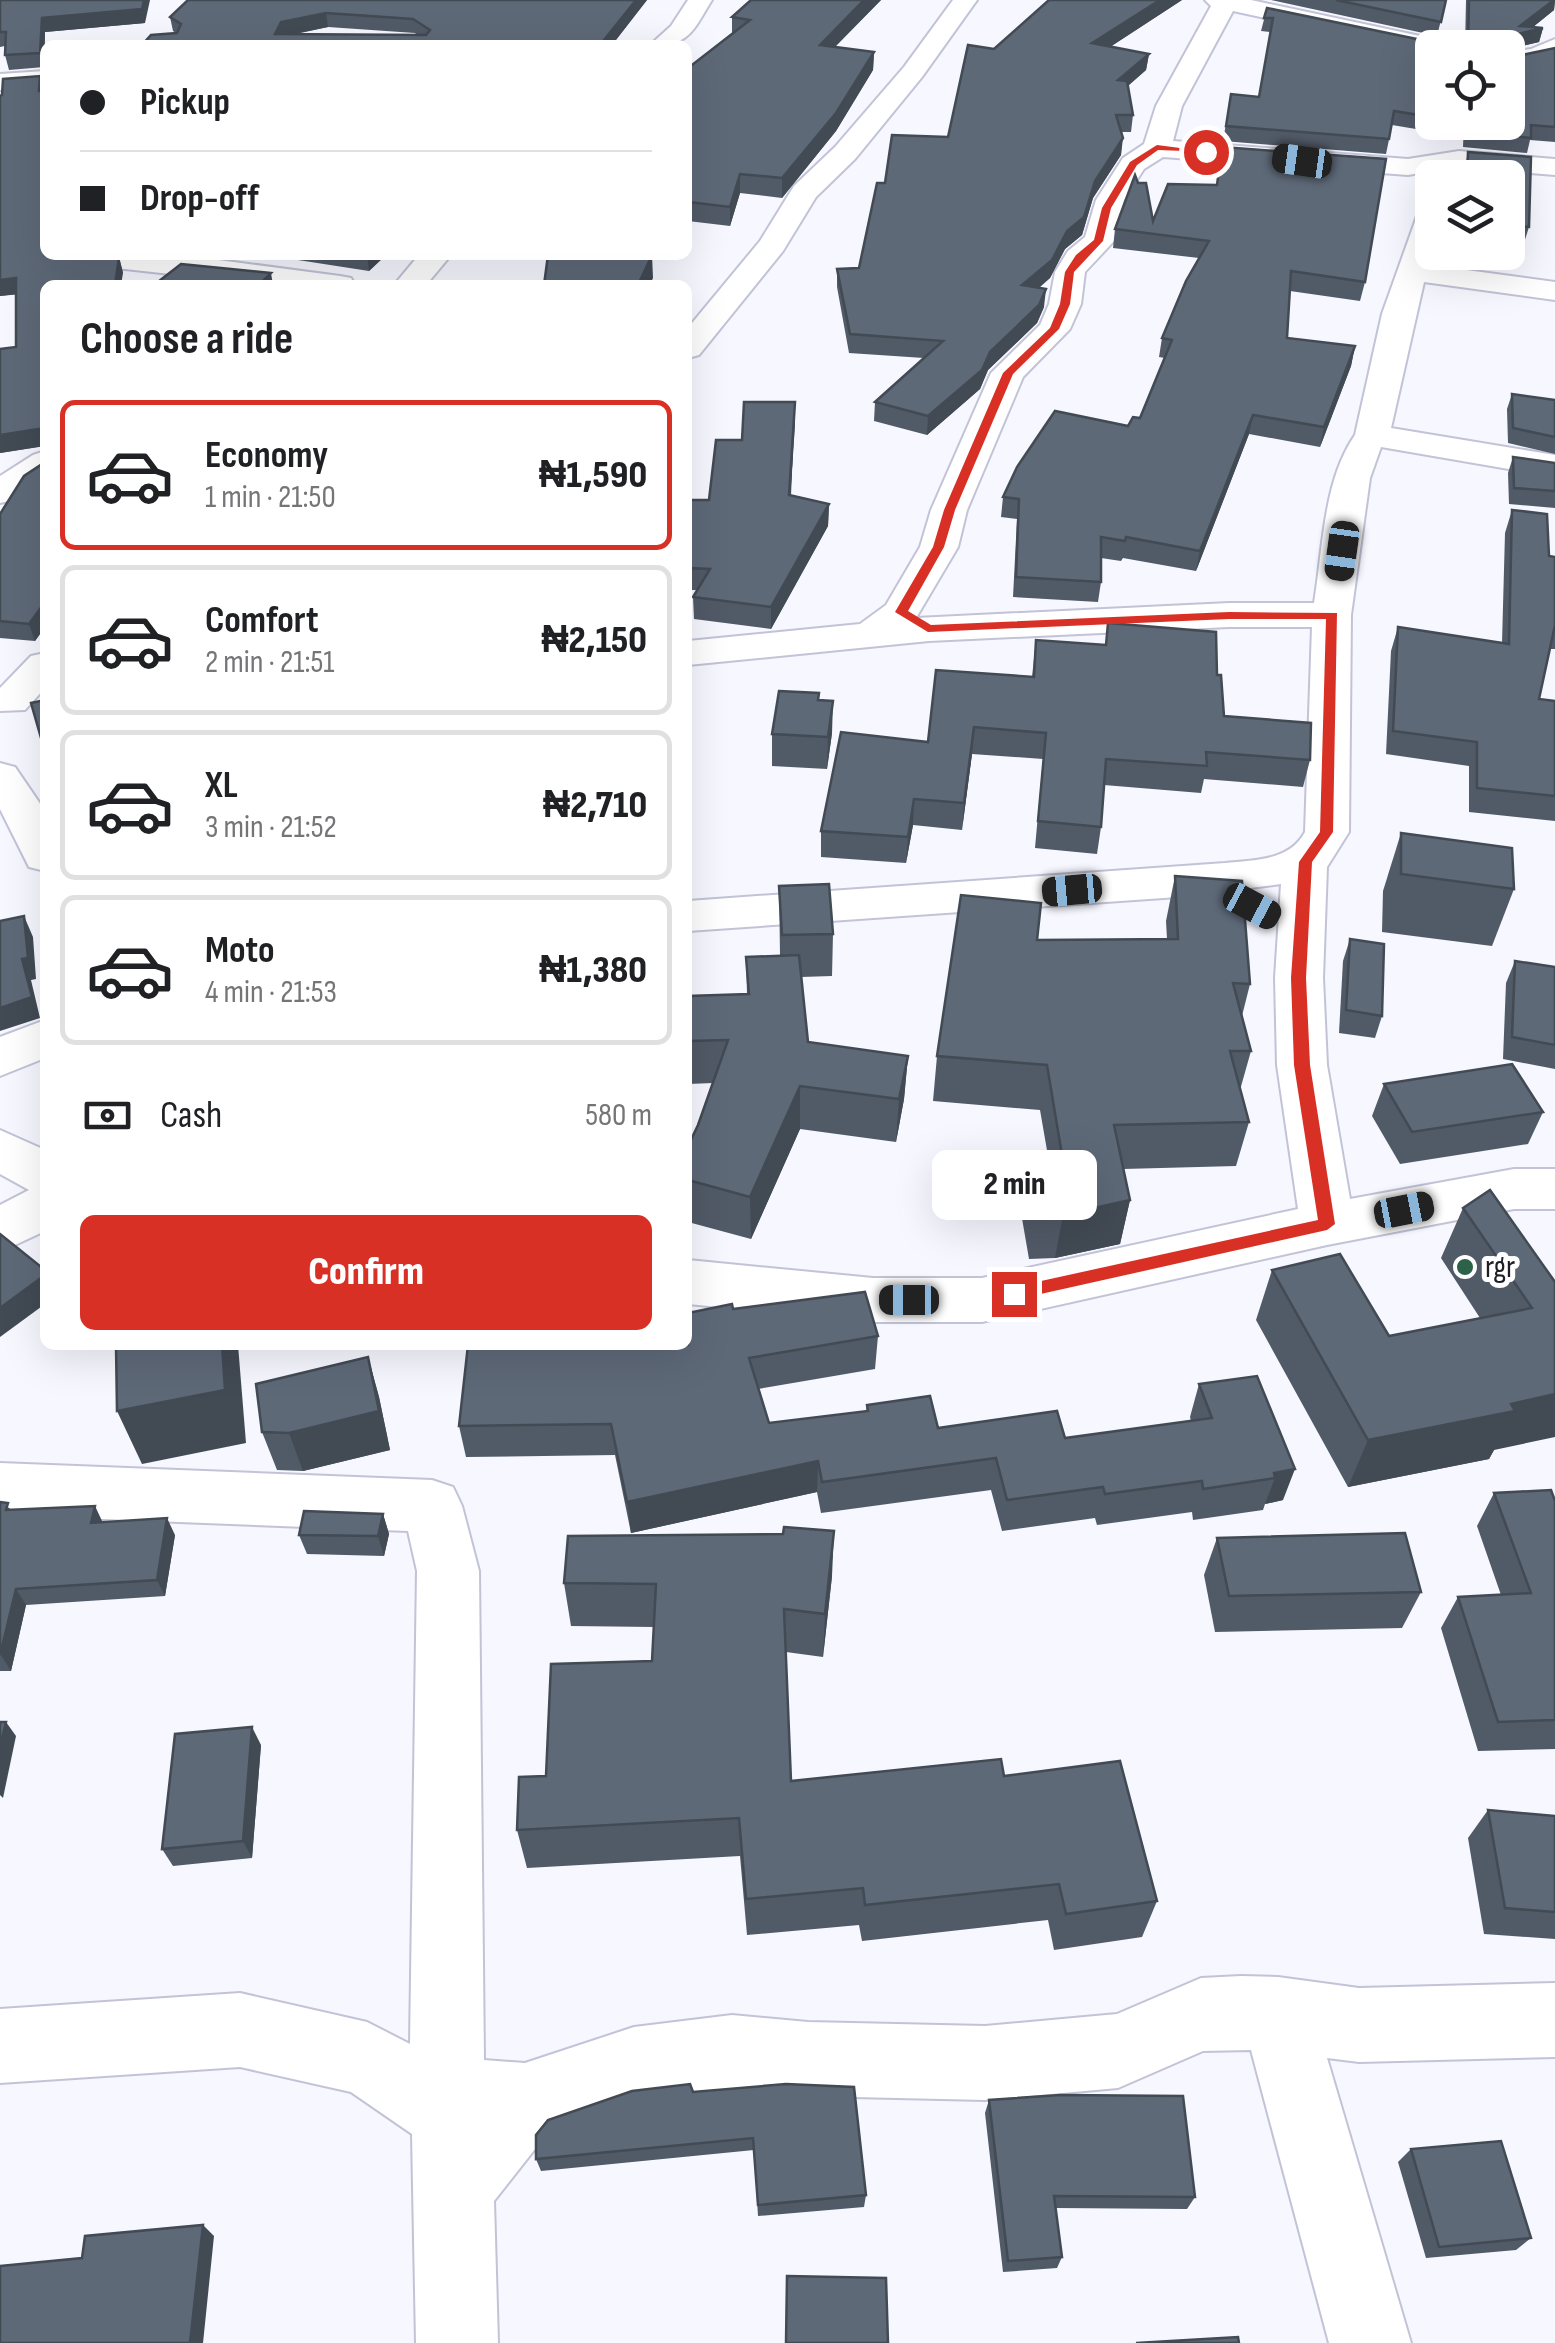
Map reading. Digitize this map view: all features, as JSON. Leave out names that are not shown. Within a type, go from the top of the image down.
[{"type":"street","points":[[670,40],[680,32],[700,0]]},
{"type":"street","points":[[692,343],[772,245],[804,192],[845,153],[913,72],[965,0]]},
{"type":"street","points":[[1157,148],[1169,106],[1221,1],[1415,43]]},
{"type":"street","points":[[1525,58],[1555,47]]},
{"type":"street","points":[[0,82],[40,79]]},
{"type":"street","points":[[900,625],[938,547],[949,510],[1008,373],[1054,329],[1065,304],[1070,272],[1079,257],[1099,241],[1110,200],[1133,164],[1157,148],[1415,168]]},
{"type":"street","points":[[1525,168],[1555,168]]},
{"type":"street","points":[[128,260],[303,280]]},
{"type":"street","points":[[414,280],[432,260]]},
{"type":"street","points":[[1327,1224],[1302,1065],[1300,932],[1306,862],[1326,832],[1332,615],[1352,478],[1361,451],[1372,436],[1398,314],[1415,268]]},
{"type":"street","points":[[1414,272],[1555,291]]},
{"type":"street","points":[[1372,436],[1555,466]]},
{"type":"street","points":[[0,492],[40,465]]},
{"type":"street","points":[[692,652],[900,625],[1332,615]]},
{"type":"street","points":[[18,701],[40,672]]},
{"type":"street","points":[[0,776],[40,845]]},
{"type":"street","points":[[692,916],[1178,882],[1246,875],[1306,862]]},
{"type":"street","points":[[1178,882],[1252,906],[1300,932]]},
{"type":"street","points":[[0,1058],[40,1039]]},
{"type":"street","points":[[0,1149],[40,1173]]},
{"type":"street","points":[[692,1282],[872,1300],[982,1300],[1327,1224],[1514,1189],[1555,1189]]},
{"type":"street","points":[[0,1231],[40,1208]]},
{"type":"street","points":[[0,1489],[432,1506],[448,1571],[448,2105],[455,2189],[457,2343]]},
{"type":"street","points":[[0,2046],[240,2030],[367,2059],[448,2105],[525,2101],[634,2064],[732,2052],[808,2059],[984,2063],[1118,2051],[1201,2016],[1278,2013],[1359,2025],[1555,2020]]},
{"type":"street","points":[[1278,2013],[1354,2300],[1370,2343]]},
{"type":"street","points":[[455,2189],[525,2101]]},
{"type":"building","points":[[0,0],[144,0],[142,9],[42,18],[40,53],[5,55],[6,32],[0,32]]},
{"type":"building","points":[[188,0],[636,0],[604,40],[146,40],[151,35],[177,33],[181,24],[170,17]],"holes":[[[326,13],[413,19],[430,30],[426,35],[275,34],[281,22]]]},
{"type":"building","points":[[751,0],[864,0],[820,45],[874,52],[836,113],[782,178],[740,174],[730,207],[692,202],[692,65],[750,20],[732,17]]},
{"type":"building","points":[[1049,0],[1160,0],[1092,43],[1149,54],[1118,80],[1127,81],[1133,115],[1116,115],[1123,138],[1095,181],[1084,217],[1067,231],[1052,260],[1022,285],[1046,289],[1039,305],[990,352],[982,370],[928,416],[875,402],[943,341],[850,334],[837,269],[859,268],[877,183],[885,183],[892,135],[948,137],[968,45],[994,49]]},
{"type":"building","points":[[1336,0],[1446,0],[1441,22]]},
{"type":"building","points":[[1469,0],[1554,0],[1520,26],[1543,28],[1525,32],[1468,30]]},
{"type":"building","points":[[1267,8],[1415,39],[1415,114],[1394,111],[1389,139],[1226,126],[1231,94],[1259,97],[1273,18],[1264,18]]},
{"type":"building","points":[[1555,48],[1555,127],[1531,125],[1531,138],[1525,137],[1525,54]]},
{"type":"building","points":[[40,76],[40,260],[119,260],[116,280],[40,280],[40,429],[0,435],[0,349],[16,347],[16,278],[0,280],[3,79]]},
{"type":"building","points":[[1222,147],[1386,159],[1365,282],[1291,271],[1287,338],[1355,346],[1324,427],[1253,415],[1200,551],[1126,537],[1125,541],[1101,537],[1101,582],[1016,577],[1019,499],[1003,497],[1017,467],[1055,411],[1128,426],[1133,417],[1140,418],[1172,340],[1162,338],[1186,281],[1209,241],[1115,229],[1135,175],[1138,183],[1146,183],[1153,221],[1168,184],[1217,185]]},
{"type":"building","points":[[1468,152],[1531,157],[1529,227],[1525,227],[1525,160],[1468,160]]},
{"type":"building","points":[[547,260],[650,260],[640,280],[545,280]]},
{"type":"building","points":[[181,264],[271,273],[264,280],[160,280]]},
{"type":"building","points":[[1512,394],[1555,400],[1555,437],[1513,428]]},
{"type":"building","points":[[744,402],[795,402],[789,495],[829,504],[771,607],[693,597],[710,569],[692,568],[692,500],[709,500],[716,440],[742,440]]},
{"type":"building","points":[[1513,457],[1555,463],[1555,491],[1514,488]]},
{"type":"building","points":[[40,465],[40,609],[29,624],[0,621],[0,514],[24,476]]},
{"type":"building","points":[[1512,510],[1547,514],[1549,556],[1555,557],[1555,625],[1539,699],[1555,701],[1555,796],[1477,788],[1477,742],[1393,731],[1398,627],[1509,644]]},
{"type":"building","points":[[1108,623],[1216,632],[1217,675],[1221,675],[1224,716],[1311,723],[1310,760],[1206,752],[1207,766],[1106,759],[1101,827],[1038,821],[1046,733],[974,727],[964,803],[914,799],[908,837],[821,831],[841,732],[928,742],[936,670],[1034,677],[1036,640],[1106,645]]},
{"type":"building","points":[[779,691],[819,693],[818,700],[833,701],[828,737],[772,734]]},
{"type":"building","points":[[40,701],[40,734],[31,703]]},
{"type":"building","points":[[1401,833],[1512,848],[1514,889],[1401,874]]},
{"type":"building","points":[[1175,876],[1242,881],[1250,984],[1233,983],[1251,1051],[1230,1051],[1249,1122],[1114,1125],[1130,1200],[1063,1215],[1036,1216],[1026,1156],[1062,1155],[1047,1065],[937,1056],[961,895],[1041,903],[1037,940],[1178,939]]},
{"type":"building","points":[[829,884],[833,934],[782,935],[779,886]]},
{"type":"building","points":[[24,916],[28,958],[22,959],[32,997],[0,1008],[0,921]]},
{"type":"building","points":[[1350,939],[1384,944],[1382,1016],[1346,1010]]},
{"type":"building","points":[[799,955],[808,1042],[908,1056],[899,1099],[800,1086],[750,1197],[692,1181],[692,1138],[728,1040],[692,1041],[692,996],[749,994],[746,957]]},
{"type":"building","points":[[1515,961],[1555,967],[1555,1045],[1512,1037]]},
{"type":"building","points":[[1512,1064],[1543,1112],[1412,1132],[1384,1084]]},
{"type":"building","points":[[1490,1190],[1555,1282],[1555,1394],[1511,1404],[1515,1411],[1368,1440],[1272,1270],[1340,1254],[1389,1336],[1532,1308],[1463,1208]]},
{"type":"building","points":[[0,1234],[40,1266],[40,1279],[0,1308]]},
{"type":"building","points":[[865,1292],[878,1336],[749,1358],[769,1423],[868,1411],[867,1405],[930,1396],[938,1428],[1057,1411],[1065,1438],[1212,1418],[1199,1384],[1257,1376],[1295,1469],[1274,1473],[1275,1478],[1203,1489],[1202,1481],[1105,1494],[1103,1487],[1007,1500],[996,1458],[822,1482],[818,1461],[627,1502],[611,1424],[459,1426],[467,1350],[692,1350],[692,1312],[732,1304],[733,1309]]},
{"type":"building","points":[[116,1350],[222,1350],[225,1390],[117,1411]]},
{"type":"building","points":[[368,1357],[379,1411],[289,1433],[262,1432],[256,1384]]},
{"type":"building","points":[[1551,1490],[1555,1501],[1555,1720],[1498,1722],[1458,1597],[1531,1593],[1494,1493]]},
{"type":"building","points":[[0,1502],[8,1503],[6,1510],[95,1506],[91,1523],[167,1518],[157,1580],[16,1589],[0,1655]]},
{"type":"building","points":[[304,1511],[383,1514],[378,1536],[299,1535]]},
{"type":"building","points":[[784,1527],[834,1531],[825,1614],[784,1609],[791,1781],[1001,1759],[1004,1776],[1120,1761],[1157,1901],[1066,1914],[1059,1884],[865,1905],[863,1888],[746,1899],[739,1818],[517,1830],[519,1777],[546,1776],[551,1664],[652,1661],[656,1584],[564,1583],[568,1536],[783,1534]]},
{"type":"building","points":[[1405,1533],[1421,1592],[1229,1596],[1217,1538]]},
{"type":"building","points":[[0,1722],[6,1722],[0,1747]]},
{"type":"building","points":[[252,1727],[243,1841],[162,1849],[175,1734]]},
{"type":"building","points":[[1488,1810],[1555,1816],[1555,1912],[1505,1908]]},
{"type":"building","points":[[690,2084],[693,2092],[786,2084],[854,2087],[866,2195],[758,2205],[753,2138],[536,2159],[536,2135],[548,2120],[632,2091]]},
{"type":"building","points":[[1060,2095],[1183,2096],[1195,2197],[1054,2196],[1062,2257],[1008,2261],[989,2100]]},
{"type":"building","points":[[1501,2141],[1531,2238],[1439,2247],[1411,2149]]},
{"type":"building","points":[[203,2225],[190,2343],[0,2343],[0,2266],[82,2258],[85,2236]]},
{"type":"building","points":[[787,2276],[886,2278],[888,2343],[786,2343]]},
{"type":"building","points":[[1238,2337],[1239,2343],[1136,2343]]},
{"type":"place","name":"rgr","points":[[1465,1267]]},
{"type":"route","points":[[1014,1294],[1327,1224],[1302,1065],[1299,978],[1306,862],[1320,847],[1326,832],[1332,615],[928,628],[901,612],[938,547],[949,510],[1008,373],[1054,329],[1065,304],[1070,272],[1079,257],[1099,241],[1106,208],[1133,164],[1157,148],[1206,152]]}]
